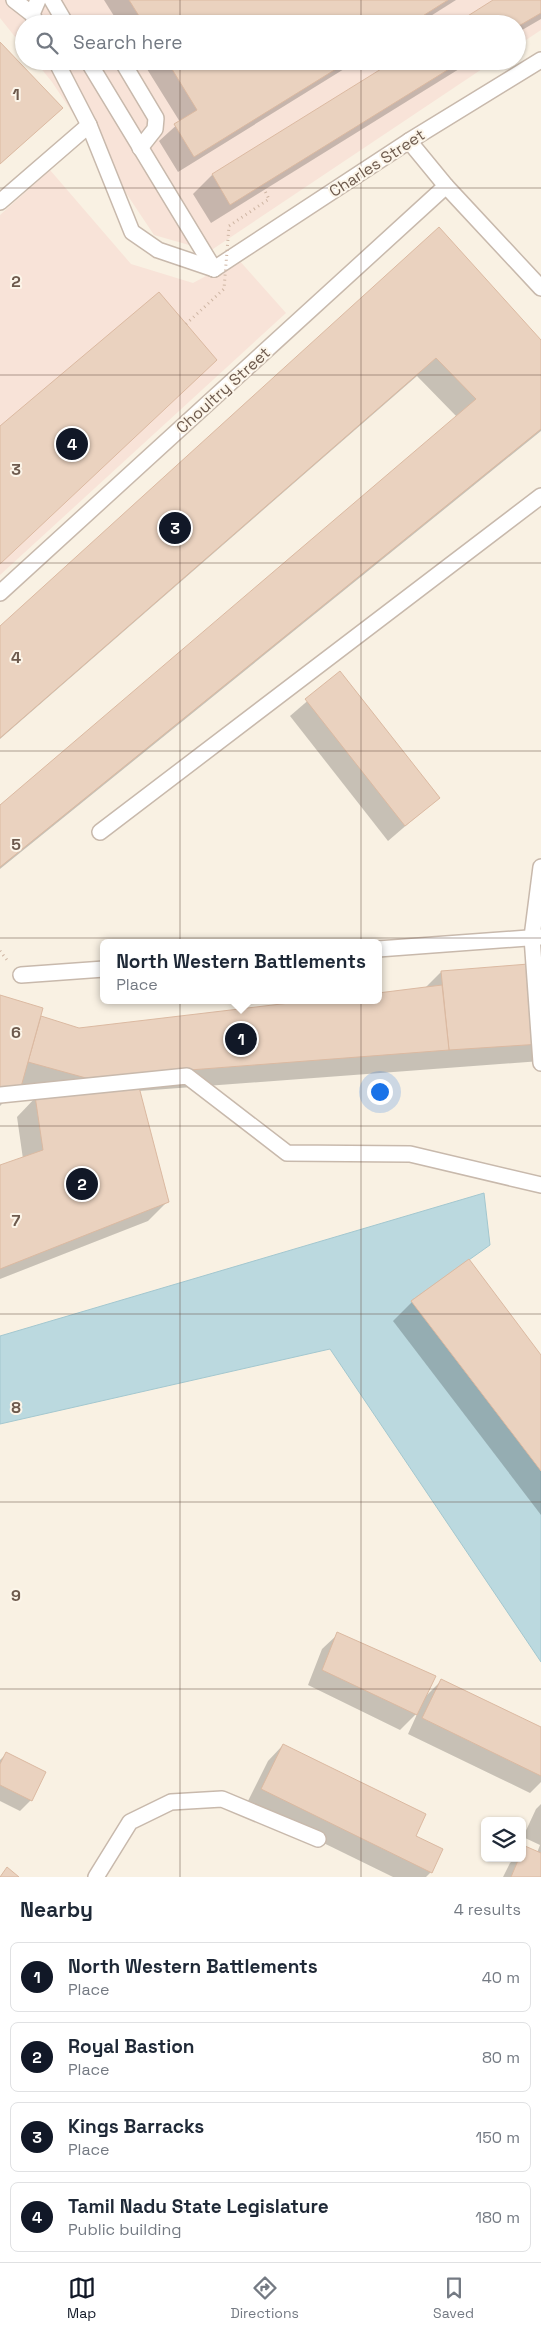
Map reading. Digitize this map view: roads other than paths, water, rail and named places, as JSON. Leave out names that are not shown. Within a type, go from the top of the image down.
[{"type":"lane","points":[[14,0],[30,15]]},
{"type":"lane","points":[[35,15],[38,0]]},
{"type":"lane","points":[[52,0],[61,15]]},
{"type":"lane","name":"Charles Street","points":[[526,69],[541,60]]},
{"type":"lane","points":[[61,70],[89,125],[132,232],[158,250],[214,269]]},
{"type":"lane","points":[[93,70],[214,269]]},
{"type":"lane","points":[[127,70],[156,118],[155,129],[140,148]]},
{"type":"lane","name":"Charles Street","points":[[214,269],[409,141],[525,70]]},
{"type":"lane","points":[[0,202],[89,125]]},
{"type":"lane","points":[[409,141],[446,186],[541,288]]},
{"type":"lane","name":"Choultry Street","points":[[0,593],[446,186]]},
{"type":"lane","points":[[100,832],[541,496]]},
{"type":"lane","points":[[541,867],[537,937],[541,1063]]},
{"type":"lane","points":[[382,949],[537,937]]},
{"type":"lane","points":[[21,975],[100,969]]},
{"type":"lane","points":[[0,1096],[187,1076],[288,1153],[410,1154],[541,1185]]},
{"type":"lane","points":[[96,1877],[130,1822],[170,1802],[222,1799],[318,1838]]},
{"type":"water","points":[[484,1193],[490,1245],[411,1301],[541,1471],[541,1662],[330,1349],[0,1424],[0,1336]]},
{"type":"place","name":"Tamil Nadu State Legislature","points":[[72,444]]},
{"type":"place","name":"Kings Barracks","points":[[175,528]]},
{"type":"place","name":"North Western Battlements","points":[[241,1039]]},
{"type":"place","name":"Royal Bastion","points":[[82,1184]]}]
